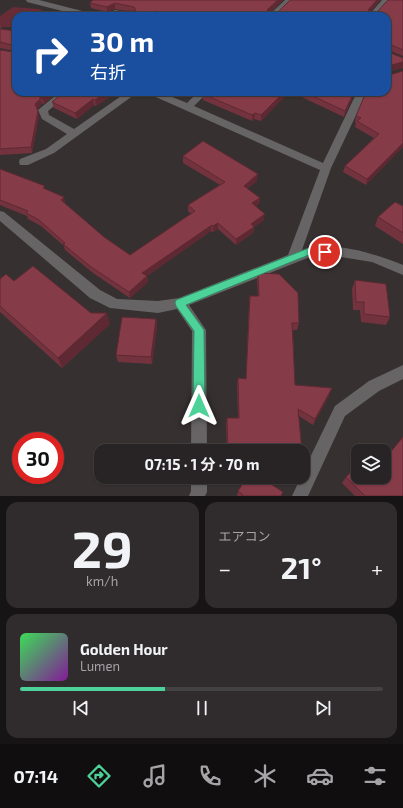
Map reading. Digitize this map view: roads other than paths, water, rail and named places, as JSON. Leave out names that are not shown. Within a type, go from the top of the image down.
[{"type":"street","points":[[30,0],[76,12]]},
{"type":"street","points":[[276,12],[289,0]]},
{"type":"street","points":[[376,12],[386,0]]},
{"type":"street","points":[[61,96],[43,110],[45,117],[73,133]]},
{"type":"street","points":[[24,162],[50,151],[73,133],[127,96]]},
{"type":"street","points":[[162,96],[326,168]]},
{"type":"street","points":[[188,107],[199,96]]},
{"type":"street","points":[[293,257],[326,168],[360,96]]},
{"type":"street","points":[[0,215],[95,294],[115,304],[158,307],[180,303],[293,257],[309,252],[340,252],[374,258],[403,270]]},
{"type":"street","points":[[180,303],[199,330],[199,444]]},
{"type":"street","points":[[300,496],[340,411],[374,386],[403,372]]},
{"type":"street","points":[[197,496],[199,492],[199,484]]}]
